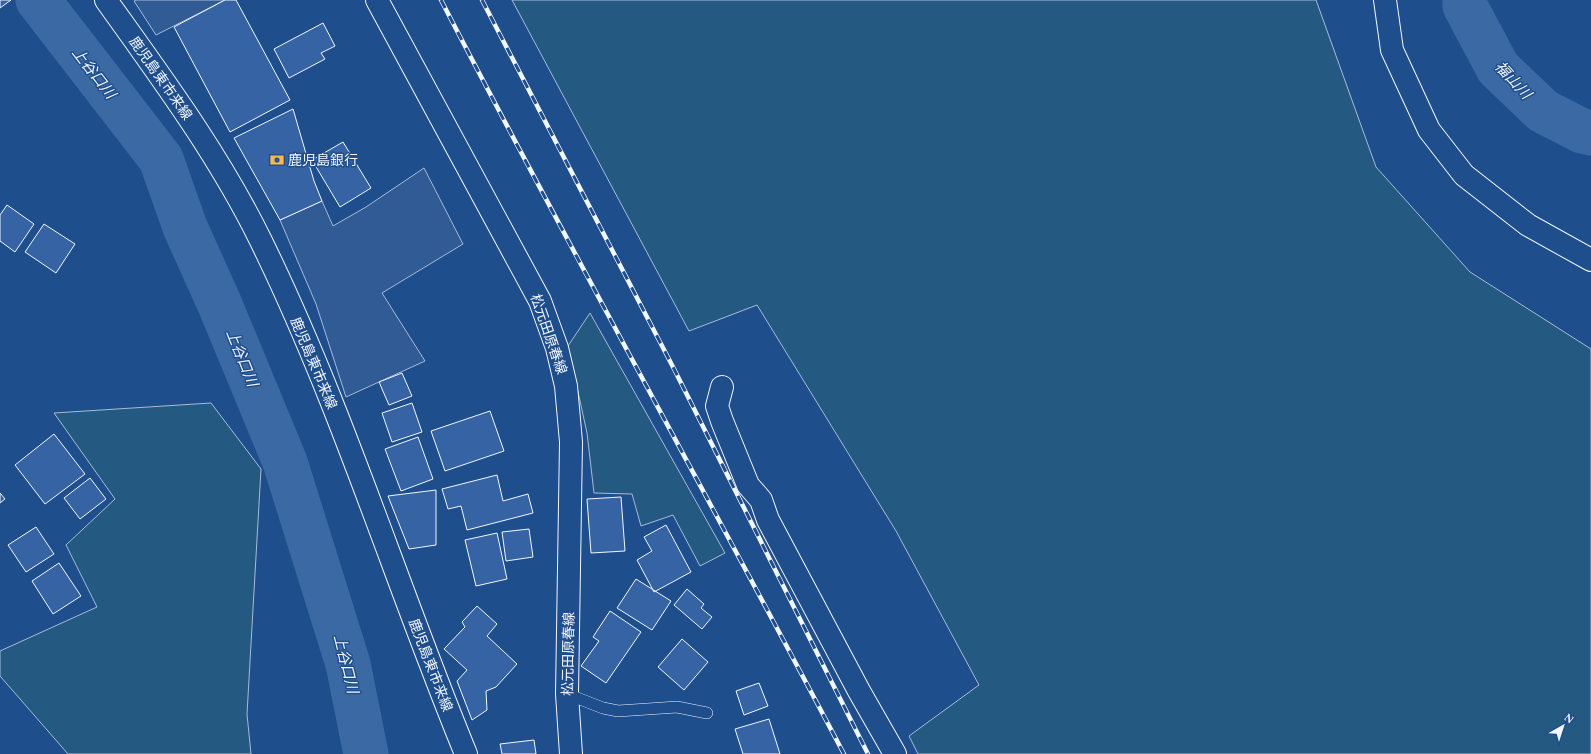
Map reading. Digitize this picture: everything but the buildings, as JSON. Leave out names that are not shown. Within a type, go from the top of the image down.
[{"type":"street","name":"鹿児島東市来線","points":[[106,0],[168,86],[214,157],[261,240],[334,408],[439,690],[466,754]]},
{"type":"street","name":"松元田原春線","points":[[377,0],[540,301],[557,348],[566,386],[571,442],[567,694],[571,754]]},
{"type":"street","points":[[1385,0],[1392,50],[1429,130],[1464,175],[1528,225],[1591,260]]},
{"type":"street","points":[[722,387],[717,406],[732,448],[748,485],[761,500],[768,520],[895,754]]},
{"type":"lane","points":[[567,694],[604,708],[618,711],[677,708],[707,713]]},
{"type":"shaded area","points":[[225,0],[156,35],[134,1]]},
{"type":"shaded area","points":[[512,0],[1316,0],[1376,167],[1470,272],[1591,349],[1591,754],[918,754],[909,736],[979,685],[896,531],[757,305],[689,331]]},
{"type":"shaded area","points":[[424,168],[463,244],[382,293],[425,361],[346,397],[316,304],[280,220],[322,201],[333,226],[366,207]]},
{"type":"shaded area","points":[[590,313],[725,553],[700,566],[673,515],[641,526],[632,494],[594,493],[587,433],[568,346]]},
{"type":"shaded area","points":[[211,403],[261,469],[247,714],[251,754],[68,754],[0,676],[0,651],[97,607],[66,545],[115,499],[54,413]]},
{"type":"waterway","name":"上谷口川","points":[[38,0],[161,159],[185,227],[220,305],[285,462],[348,664],[366,754]]},
{"type":"waterway","name":"福山川","points":[[1465,0],[1465,6],[1498,68],[1543,111],[1582,131],[1591,133]]},
{"type":"railway","points":[[441,0],[490,95],[844,754]]},
{"type":"railway","points":[[482,0],[673,367],[868,754]]},
{"type":"place","name":"鹿児島銀行","points":[[277,160]]}]
